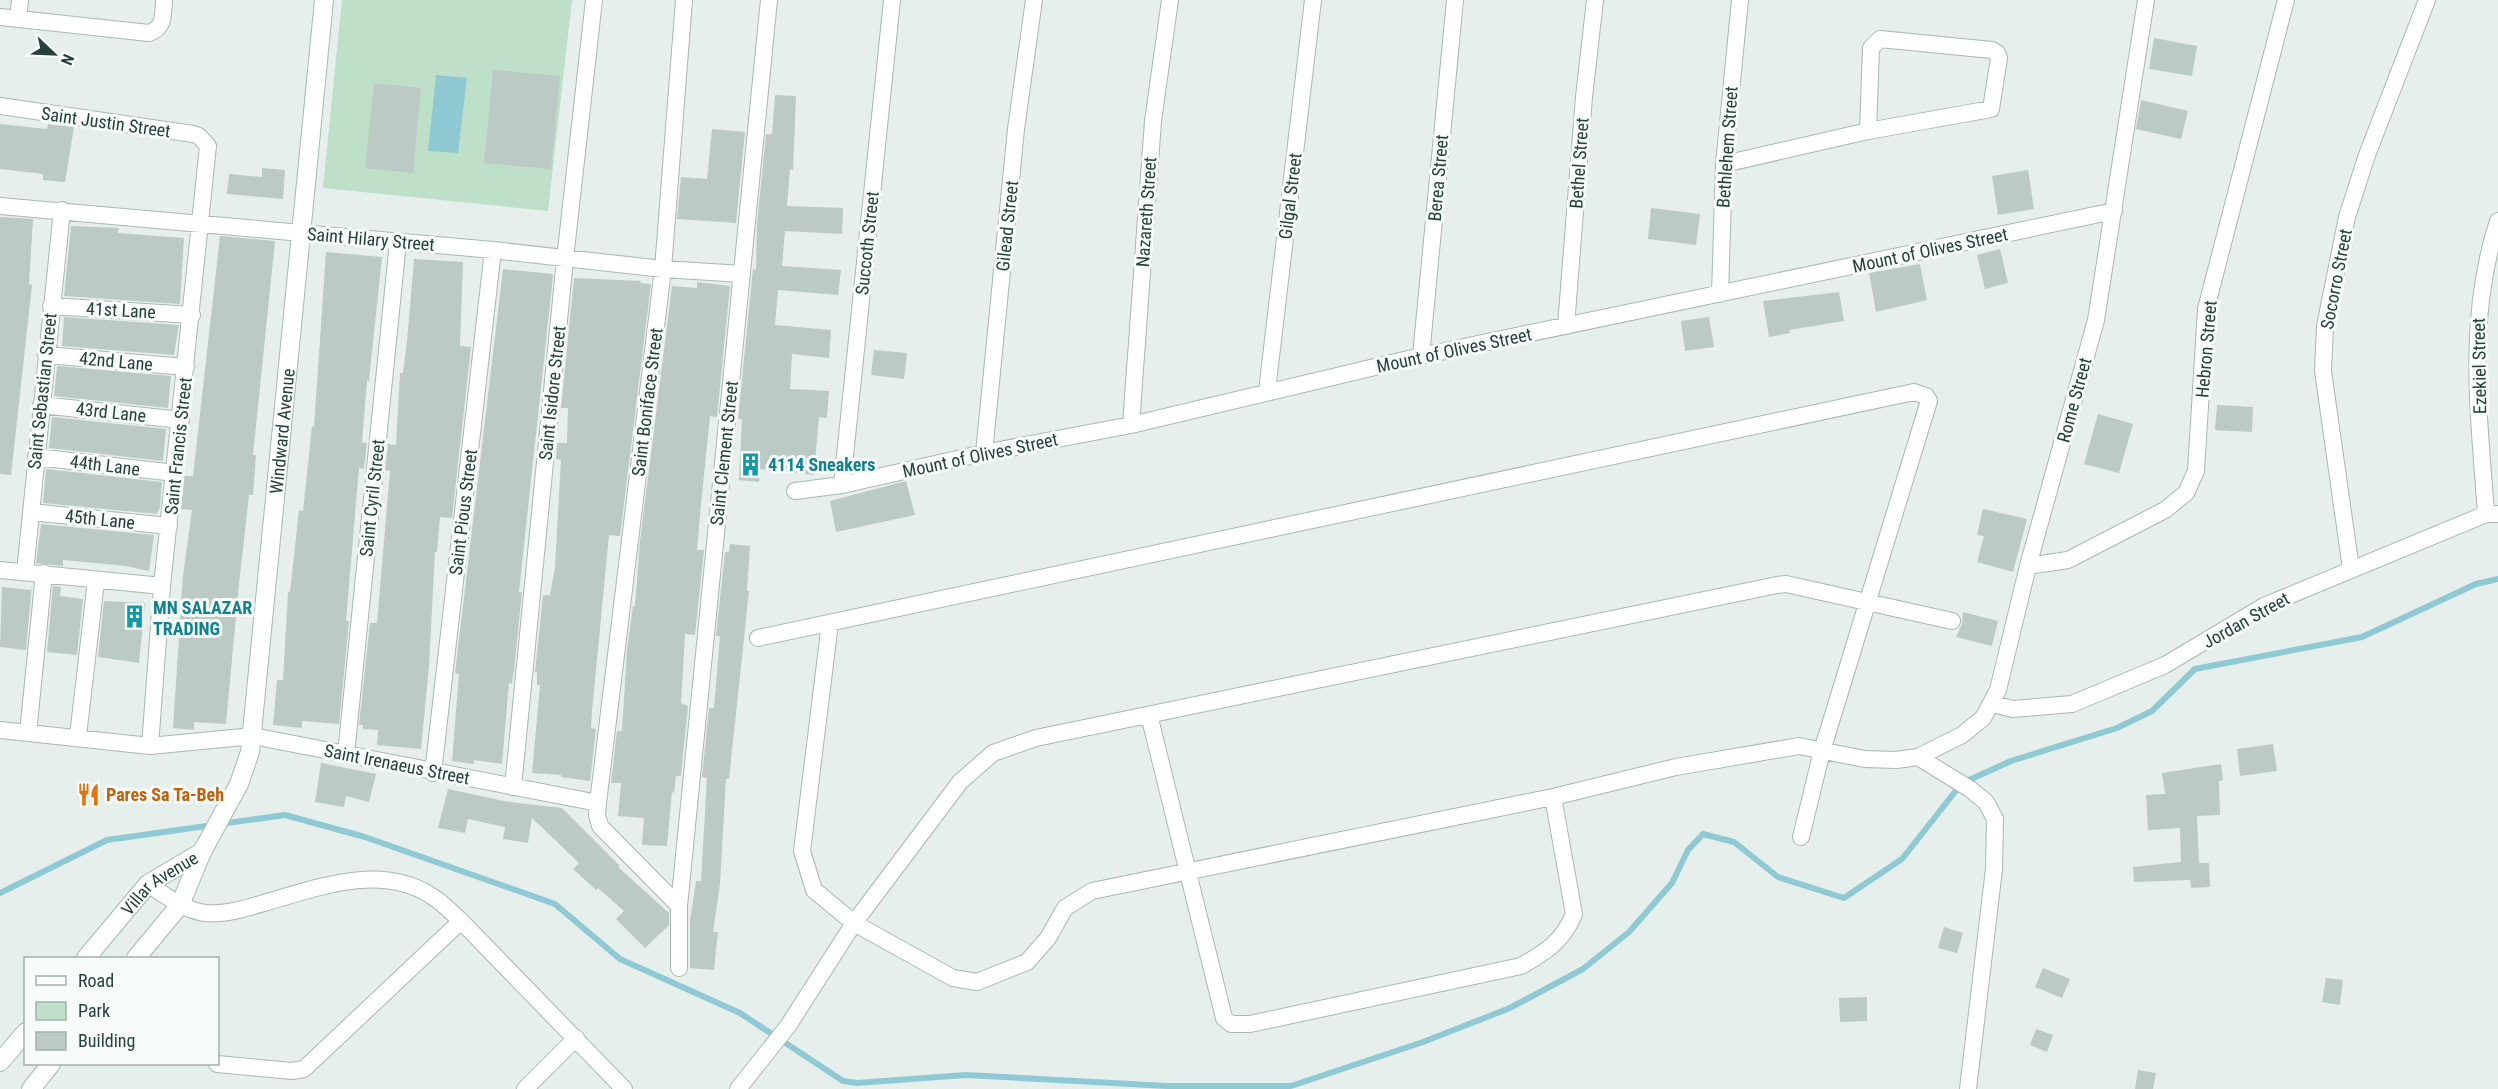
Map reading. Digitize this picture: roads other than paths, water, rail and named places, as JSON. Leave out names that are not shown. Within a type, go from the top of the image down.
[{"type":"main road","name":"Windward Avenue","points":[[202,852],[239,784],[251,744],[324,0]]},
{"type":"main road","name":"Villar Avenue","points":[[87,957],[148,884],[202,852]]},
{"type":"main road","name":"Villar Avenue","points":[[137,957],[180,905],[202,852]]},
{"type":"main road","points":[[0,1062],[16,1041]]},
{"type":"main road","points":[[31,1089],[50,1065]]},
{"type":"street","points":[[18,19],[20,0]]},
{"type":"street","points":[[0,17],[149,33],[157,30],[162,23],[164,0]]},
{"type":"street","name":"Saint Isidore Street","points":[[513,787],[565,259],[594,0]]},
{"type":"street","name":"Saint Boniface Street","points":[[598,803],[663,269],[684,0]]},
{"type":"street","name":"Saint Clement Street","points":[[679,906],[769,0]]},
{"type":"street","name":"Succoth Street","points":[[842,485],[892,0]]},
{"type":"street","name":"Gilead Street","points":[[984,453],[1016,129],[1034,0]]},
{"type":"street","name":"Nazareth Street","points":[[1131,425],[1153,121],[1170,0]]},
{"type":"street","name":"Gilgal Street","points":[[1267,391],[1313,0]]},
{"type":"street","name":"Berea Street","points":[[1421,356],[1455,0]]},
{"type":"street","name":"Bethel Street","points":[[1566,326],[1584,97],[1595,0]]},
{"type":"street","name":"Bethlehem Street","points":[[1720,294],[1724,164],[1740,0]]},
{"type":"street","name":"Rome Street","points":[[1918,757],[1962,735],[1983,717],[1993,704],[2096,320],[2146,0]]},
{"type":"street","name":"Hebron Street","points":[[2028,567],[2068,560],[2165,510],[2186,492],[2196,471],[2206,309],[2286,0]]},
{"type":"street","name":"Socorro Street","points":[[2351,569],[2323,370],[2325,326],[2332,284],[2367,155],[2427,0]]},
{"type":"street","points":[[1724,164],[1868,131],[1991,109],[1999,58],[1997,52],[1880,39],[1871,48],[1868,131]]},
{"type":"street","name":"Saint Justin Street","points":[[0,106],[193,134],[199,136],[208,146]]},
{"type":"street","name":"Saint Francis Street","points":[[150,746],[162,586],[202,223],[208,146]]},
{"type":"street","name":"Saint Hilary Street","points":[[0,206],[493,250],[663,269],[742,274]]},
{"type":"street","name":"Saint Sebastian Street","points":[[25,572],[62,210]]},
{"type":"street","name":"Mount of Olives Street","points":[[795,491],[842,485],[984,453],[1131,425],[1421,356],[2114,211]]},
{"type":"street","name":"Ezekiel Street","points":[[2492,514],[2476,372],[2477,321],[2489,249],[2498,221]]},
{"type":"street","name":"Saint Cyril Street","points":[[346,754],[398,243]]},
{"type":"street","name":"Saint Pious Street","points":[[433,773],[493,250]]},
{"type":"street","name":"41st Lane","points":[[51,306],[192,315]]},
{"type":"street","name":"42nd Lane","points":[[46,355],[186,367]]},
{"type":"street","points":[[758,638],[1903,394],[1921,393],[1929,401],[1822,751],[1801,837]]},
{"type":"street","name":"43rd Lane","points":[[41,405],[181,420]]},
{"type":"street","name":"44th Lane","points":[[36,457],[175,473]]},
{"type":"street","name":"45th Lane","points":[[31,512],[169,526]]},
{"type":"street","name":"Jordan Street","points":[[1993,704],[2013,709],[2073,704],[2165,665],[2264,606],[2492,514]]},
{"type":"street","points":[[0,570],[162,586]]},
{"type":"street","points":[[28,733],[44,573]]},
{"type":"street","points":[[78,736],[96,581]]},
{"type":"street","points":[[738,1089],[761,1063],[788,1026],[854,923],[960,782],[993,753],[1036,738],[1777,585],[1786,584],[1952,621]]},
{"type":"street","points":[[830,623],[802,851],[813,890],[854,923],[953,978],[977,982],[1027,962],[1048,938],[1065,908],[1092,891],[1553,797],[1676,767],[1799,746],[1865,759],[1896,760],[1918,757],[1951,774],[1978,795],[1986,802],[1995,819],[1994,869],[1968,1089]]},
{"type":"street","points":[[1149,715],[1224,1018],[1232,1024],[1250,1024],[1521,966],[1557,943],[1574,914],[1553,797]]},
{"type":"street","name":"Saint Irenaeus Street","points":[[0,730],[78,736],[150,746],[251,744],[346,754],[433,773],[598,803]]},
{"type":"street","points":[[598,803],[597,815],[600,826],[679,906],[679,968]]},
{"type":"street","points":[[148,884],[180,905],[206,913],[244,909],[338,882],[367,879],[411,886],[433,897],[461,921],[624,1089]]},
{"type":"street","points":[[219,1064],[292,1071],[304,1069],[461,921]]},
{"type":"street","points":[[525,1089],[576,1038]]},
{"type":"water","points":[[436,75],[467,78],[458,153],[428,151]]},
{"type":"waterway","points":[[1969,780],[2011,761],[2117,728],[2152,711],[2195,669],[2362,637],[2476,584],[2498,579]]},
{"type":"waterway","points":[[0,893],[107,840],[285,815],[365,837],[555,904],[620,959],[740,1013],[843,1081],[857,1083],[966,1075],[1167,1086],[1291,1086],[1423,1042],[1510,1008],[1583,969],[1629,932],[1672,883],[1688,850],[1703,834],[1734,842],[1778,877],[1844,898],[1902,859],[1958,788]]},
{"type":"place","name":"4114 Sneakers","points":[[750,464]]},
{"type":"place","name":"MN SALAZAR TRADING","points":[[135,617]]},
{"type":"place","name":"Pares Sa Ta-Beh","points":[[88,794]]}]
